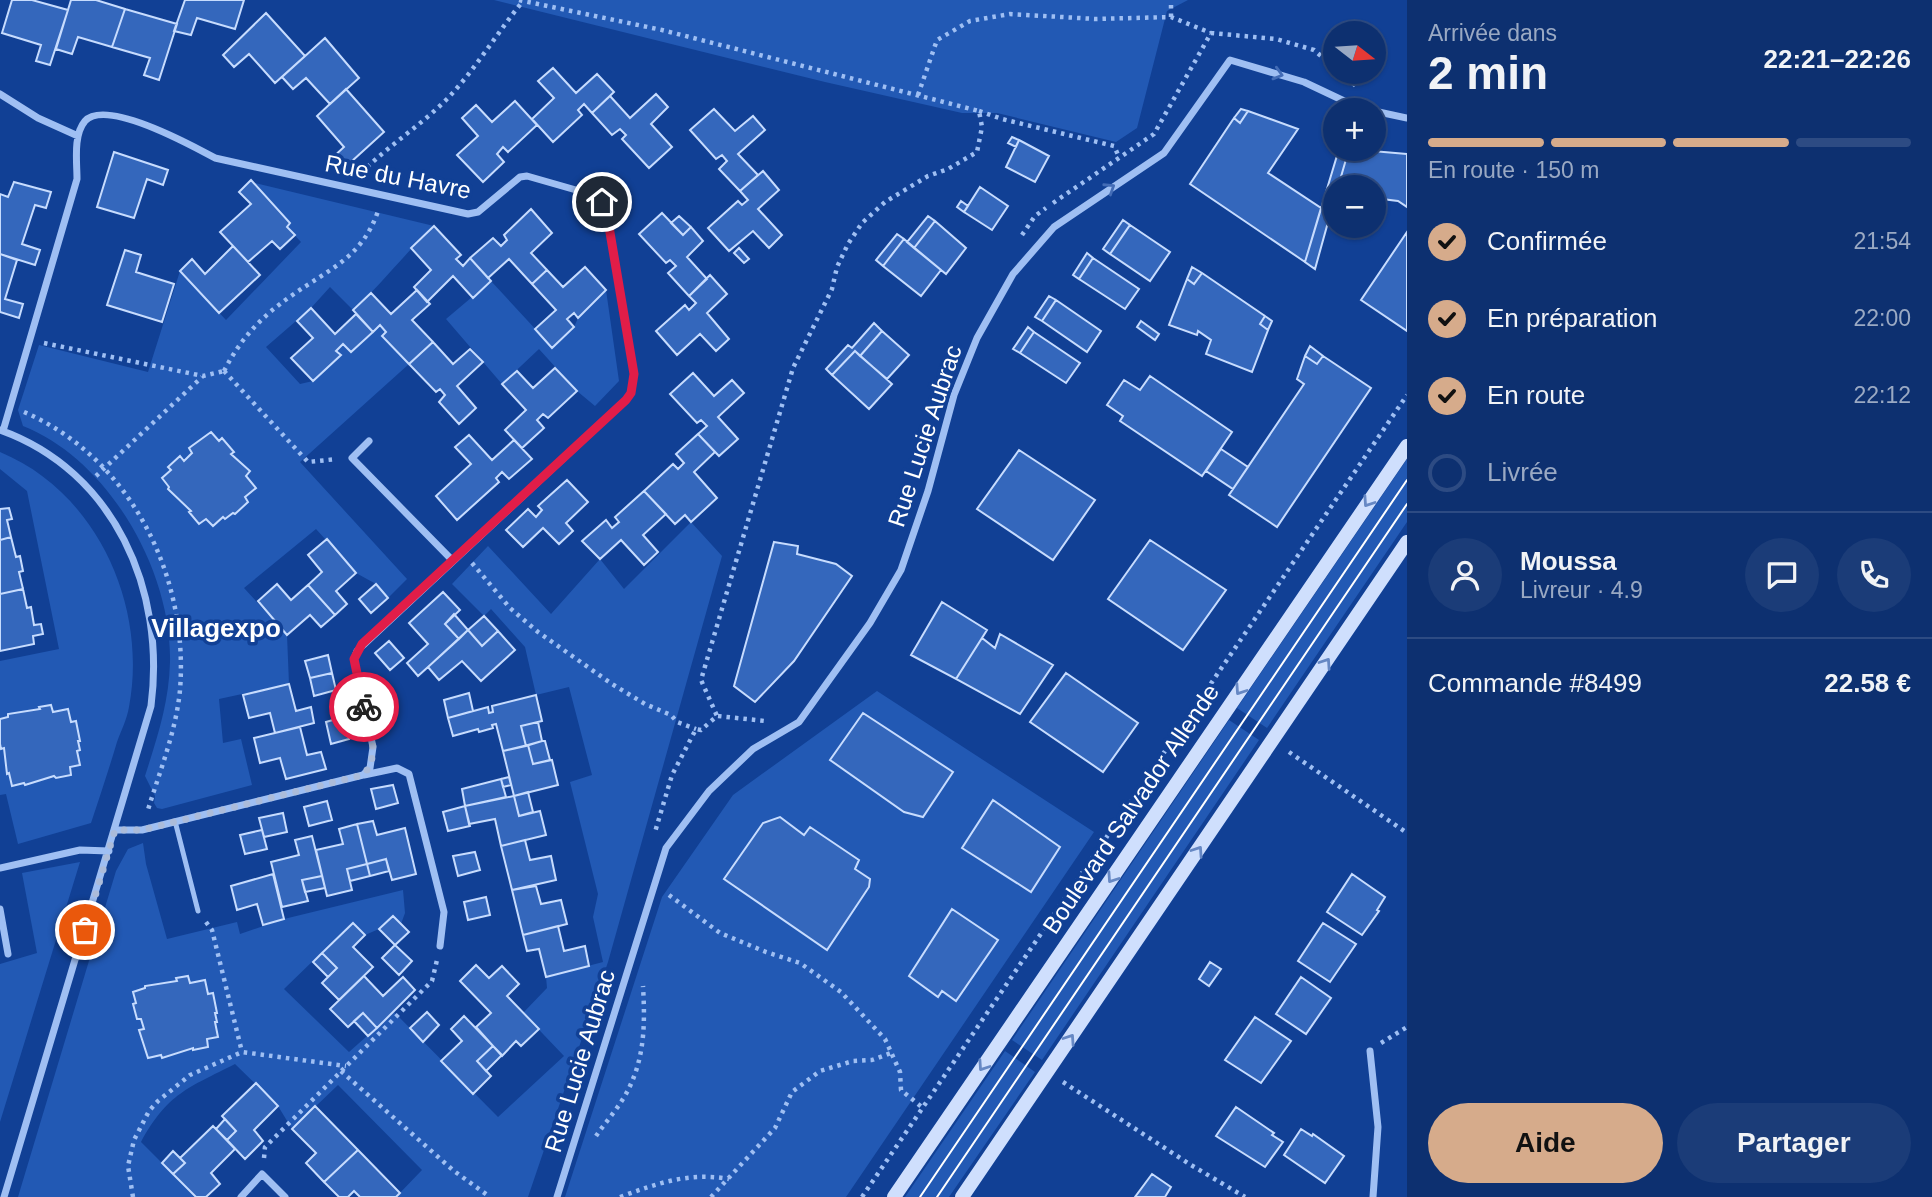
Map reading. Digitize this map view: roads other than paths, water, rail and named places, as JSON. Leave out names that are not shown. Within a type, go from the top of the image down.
[{"type":"street","name":"Rue Lucie Aubrac","points":[[557,1197],[666,848],[709,791],[752,749],[799,722],[870,623],[901,570],[928,491],[954,395],[977,338],[1013,274],[1054,227],[1164,153],[1230,60],[1304,82],[1338,98]]},
{"type":"street","points":[[0,94],[38,118],[78,136],[77,179],[2,431],[27,442],[79,479],[118,526],[138,568],[152,636],[154,682],[151,706],[109,851],[4,1197]]},
{"type":"street","name":"Rue du Havre","points":[[78,136],[83,123],[99,114],[120,117],[179,138],[215,158],[381,197],[468,214],[478,212],[520,177],[527,176],[597,196],[606,209],[634,374],[631,393],[362,644],[354,659],[373,747],[370,768],[363,775]]},
{"type":"street","points":[[1386,114],[1407,118]]},
{"type":"street","points":[[369,441],[352,458],[453,561]]},
{"type":"street","name":"Boulevard Salvador Allende","points":[[894,1197],[1407,446]]},
{"type":"street","points":[[962,1197],[1407,542]]},
{"type":"street","points":[[115,830],[142,830],[397,768],[410,774],[444,912],[440,946]]},
{"type":"street","points":[[0,868],[80,850],[109,851]]},
{"type":"street","points":[[0,909],[8,954]]},
{"type":"street","points":[[1370,1051],[1378,1127],[1373,1197]]},
{"type":"street","points":[[241,1197],[262,1174],[285,1197]]},
{"type":"lane","points":[[175,821],[198,911]]},
{"type":"tram line","points":[[920,1197],[1407,480]]},
{"type":"tram line","points":[[937,1197],[1407,504]]},
{"type":"district","name":"Villagexpo","points":[[216,628]]}]
